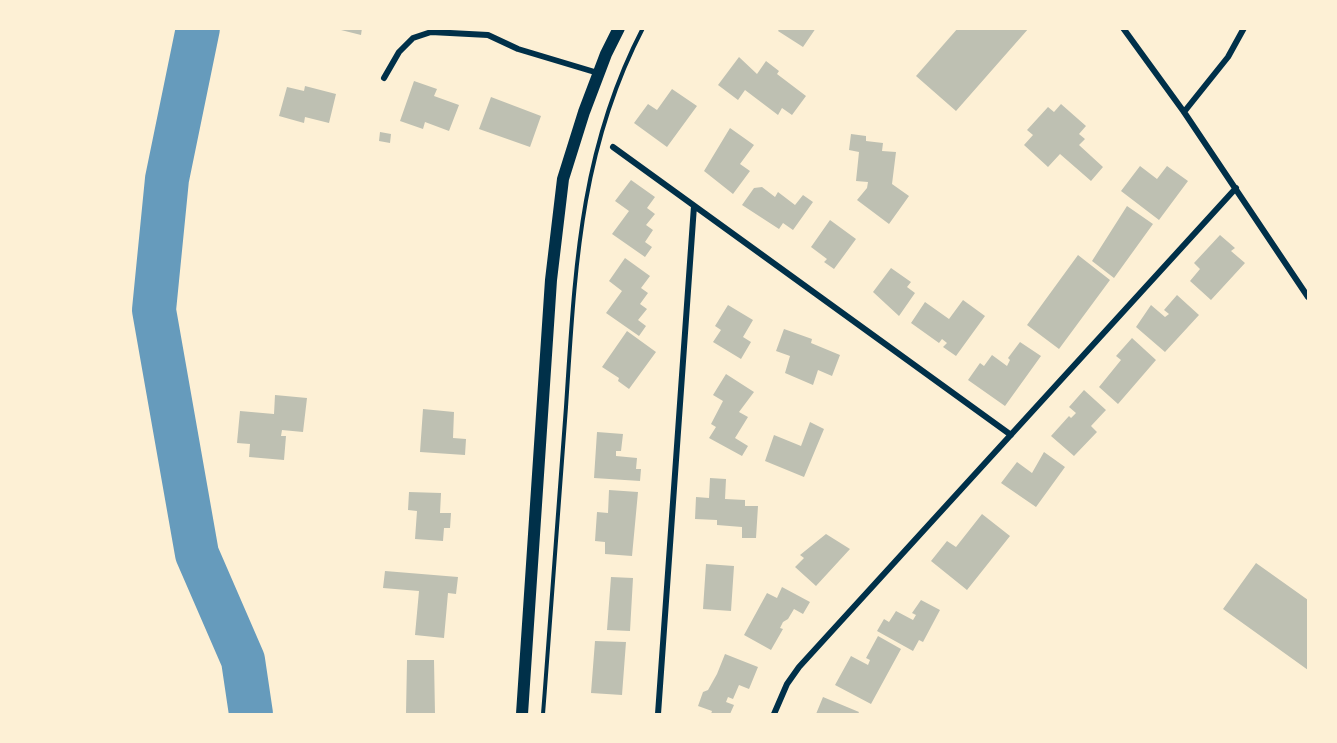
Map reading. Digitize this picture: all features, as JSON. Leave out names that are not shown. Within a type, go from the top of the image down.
[{"type":"main road","points":[[522,714],[551,280],[563,179],[599,74],[619,28]]},
{"type":"street","points":[[1123,28],[1184,112],[1308,297]]},
{"type":"street","points":[[1184,112],[1228,57],[1244,28]]},
{"type":"street","points":[[384,78],[399,52],[413,38],[430,32],[488,32],[518,49],[599,74]]},
{"type":"street","points":[[613,147],[1011,435]]},
{"type":"street","points":[[774,714],[787,684],[799,667],[1236,188]]},
{"type":"street","points":[[658,714],[694,206]]},
{"type":"path","points":[[543,714],[580,228],[599,137],[625,63],[643,28]]},
{"type":"building","points":[[333,28],[362,28],[361,35]]},
{"type":"building","points":[[780,28],[816,28],[803,47],[778,31]]},
{"type":"building","points":[[958,28],[1029,28],[956,111],[916,76]]},
{"type":"building","points":[[739,57],[757,74],[766,61],[779,71],[777,74],[806,96],[792,115],[782,108],[778,115],[745,90],[738,100],[718,85]]},
{"type":"building","points":[[414,81],[437,89],[434,96],[459,105],[449,131],[425,122],[423,129],[400,121]]},
{"type":"building","points":[[305,86],[336,94],[329,123],[305,117],[304,123],[279,116],[287,87],[304,91]]},
{"type":"building","points":[[672,89],[697,106],[667,147],[634,123],[648,104],[657,110]]},
{"type":"building","points":[[491,97],[541,116],[530,147],[479,129]]},
{"type":"building","points":[[1061,104],[1086,126],[1079,134],[1085,139],[1079,145],[1103,167],[1091,181],[1060,154],[1048,167],[1024,145],[1033,135],[1027,130],[1048,107],[1054,112]]},
{"type":"building","points":[[730,128],[754,145],[740,164],[750,171],[733,194],[704,171]]},
{"type":"building","points":[[380,132],[391,134],[390,143],[379,141]]},
{"type":"building","points":[[851,134],[866,136],[866,141],[883,143],[882,151],[896,152],[892,184],[909,196],[889,224],[857,200],[867,188],[868,182],[856,181],[859,152],[849,150]]},
{"type":"building","points":[[1140,166],[1157,179],[1167,166],[1188,181],[1159,220],[1121,191]]},
{"type":"building","points":[[631,180],[655,197],[647,208],[655,214],[646,225],[653,230],[645,242],[652,247],[645,257],[612,234],[629,211],[615,201]]},
{"type":"building","points":[[762,187],[775,197],[778,192],[795,205],[803,195],[813,202],[793,230],[783,223],[779,229],[742,205],[754,188]]},
{"type":"building","points":[[1127,206],[1153,224],[1114,278],[1092,261]]},
{"type":"building","points":[[830,220],[856,239],[834,269],[824,262],[827,259],[811,247]]},
{"type":"building","points":[[1220,235],[1235,248],[1231,251],[1245,263],[1211,300],[1190,281],[1200,269],[1194,263]]},
{"type":"building","points":[[1078,255],[1110,280],[1059,349],[1027,325]]},
{"type":"building","points":[[625,258],[650,276],[641,288],[648,293],[640,304],[647,309],[638,320],[646,326],[639,336],[606,313],[622,291],[609,281]]},
{"type":"building","points":[[891,268],[911,282],[907,287],[915,293],[899,316],[873,292]]},
{"type":"building","points":[[1177,295],[1199,315],[1165,352],[1136,327],[1151,305],[1165,317],[1169,314],[1164,310]]},
{"type":"building","points":[[963,300],[985,316],[956,356],[943,347],[947,343],[942,339],[939,343],[911,323],[925,302],[949,319]]},
{"type":"building","points":[[728,305],[753,320],[743,337],[751,342],[741,359],[713,342],[721,330],[715,326]]},
{"type":"building","points":[[784,329],[812,339],[811,343],[840,355],[832,376],[818,370],[813,385],[785,373],[790,356],[776,351]]},
{"type":"building","points":[[627,331],[656,352],[629,389],[618,381],[619,378],[602,367]]},
{"type":"building","points":[[1132,338],[1156,360],[1118,404],[1099,387],[1121,360],[1116,356]]},
{"type":"building","points":[[1020,342],[1041,356],[1005,406],[968,380],[980,363],[984,366],[992,355],[1007,366],[1010,360],[1008,358]]},
{"type":"building","points":[[726,374],[754,392],[739,412],[748,417],[735,438],[748,446],[742,456],[709,438],[716,427],[711,424],[723,401],[713,395]]},
{"type":"building","points":[[1084,390],[1106,410],[1091,426],[1097,432],[1074,456],[1051,436],[1069,416],[1071,418],[1076,413],[1069,407]]},
{"type":"building","points":[[275,395],[307,398],[303,432],[282,430],[281,436],[286,436],[284,460],[249,457],[250,444],[237,443],[240,411],[274,414]]},
{"type":"building","points":[[423,409],[454,412],[453,438],[466,439],[465,455],[420,452]]},
{"type":"building","points":[[810,422],[824,429],[804,477],[765,461],[774,435],[801,446]]},
{"type":"building","points":[[597,432],[623,434],[621,451],[616,451],[616,456],[637,458],[636,469],[641,469],[640,481],[594,478]]},
{"type":"building","points":[[1044,452],[1065,467],[1036,507],[1001,483],[1017,462],[1032,473]]},
{"type":"building","points":[[710,478],[726,479],[725,499],[745,500],[745,506],[758,506],[756,538],[742,538],[742,527],[717,525],[717,520],[695,519],[696,497],[709,498]]},
{"type":"building","points":[[609,490],[638,492],[632,556],[605,554],[605,542],[595,541],[597,512],[608,513]]},
{"type":"building","points":[[409,492],[441,493],[440,513],[451,513],[450,528],[444,528],[443,541],[415,539],[417,511],[408,510]]},
{"type":"building","points":[[982,514],[1010,536],[967,590],[931,561],[947,541],[956,547]]},
{"type":"building","points":[[826,534],[850,549],[816,586],[795,567],[804,558],[800,555]]},
{"type":"building","points":[[1256,563],[1308,600],[1308,670],[1223,609]]},
{"type":"building","points":[[706,564],[734,566],[731,611],[703,609]]},
{"type":"building","points":[[385,571],[458,577],[456,594],[448,593],[444,638],[415,635],[419,591],[383,588]]},
{"type":"building","points":[[611,577],[633,578],[630,631],[607,630]]},
{"type":"building","points":[[782,587],[810,602],[803,614],[794,609],[788,619],[783,622],[780,628],[783,629],[771,650],[744,635],[767,593],[777,598]]},
{"type":"building","points":[[921,600],[940,610],[923,642],[919,640],[913,651],[877,631],[884,619],[889,622],[896,611],[913,620],[916,615],[912,613]]},
{"type":"building","points":[[878,636],[901,649],[871,704],[835,685],[851,656],[868,665],[870,660],[866,658]]},
{"type":"building","points":[[595,641],[626,642],[622,695],[591,693]]},
{"type":"building","points":[[725,654],[758,667],[749,689],[739,685],[733,699],[728,697],[726,702],[734,705],[730,714],[711,714],[712,711],[698,706],[703,692],[708,690],[717,674]]},
{"type":"building","points":[[407,660],[434,660],[435,714],[406,714]]},
{"type":"building","points":[[823,697],[859,712],[858,714],[816,714]]},
{"type":"waterway","points":[[198,28],[167,179],[154,310],[197,554],[243,660],[251,714]]}]
